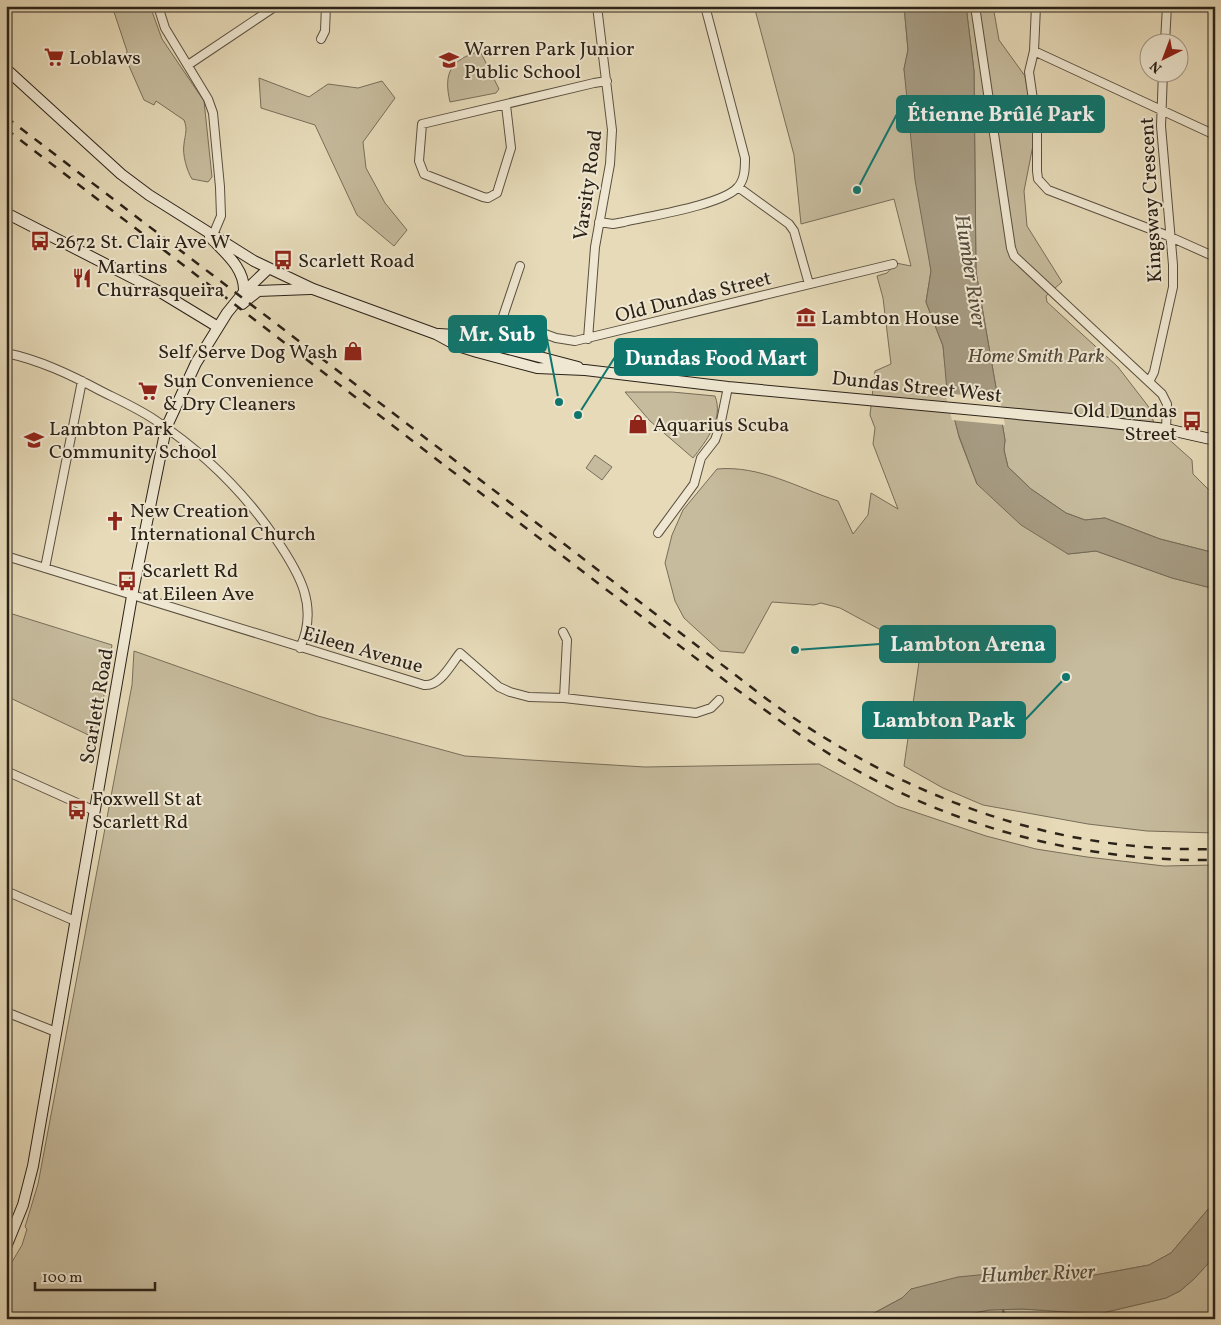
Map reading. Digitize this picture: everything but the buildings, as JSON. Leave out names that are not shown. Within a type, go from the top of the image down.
[{"type":"main road","name":"Dundas Street West","points":[[6,69],[121,174],[149,195],[268,269],[313,289],[436,334],[455,335],[492,351],[561,362],[585,370],[728,387],[888,400],[1144,426],[1215,440]]},
{"type":"main road","points":[[6,213],[162,293],[218,327]]},
{"type":"main road","points":[[201,227],[237,266],[244,281],[244,292]]},
{"type":"main road","name":"Scarlett Road","points":[[6,1247],[29,1185],[132,596],[166,428],[196,363],[218,327],[244,292],[268,269]]},
{"type":"main road","name":"Scarlett Road","points":[[218,327],[232,318],[249,296],[258,291],[313,289]]},
{"type":"street","points":[[158,6],[165,28],[208,99],[213,113],[221,216],[213,235]]},
{"type":"street","points":[[188,65],[276,6]]},
{"type":"street","points":[[321,39],[325,31],[326,6]]},
{"type":"street","name":"Varsity Road","points":[[588,339],[594,247],[610,164],[612,130],[597,6]]},
{"type":"street","points":[[599,222],[613,224],[710,202],[727,196],[738,187],[744,173],[745,158],[705,6]]},
{"type":"street","points":[[975,6],[1005,224],[1014,256],[1165,398],[1166,429]]},
{"type":"street","points":[[1036,6],[1034,51],[1029,72],[1037,127],[1037,171],[1042,184],[1048,190],[1172,237],[1215,258]]},
{"type":"street","points":[[1166,32],[1167,6]]},
{"type":"street","points":[[1034,51],[1215,136]]},
{"type":"street","points":[[506,105],[511,148],[497,193],[488,198],[424,174],[419,161],[422,124],[607,81]]},
{"type":"street","name":"Kingsway Crescent","points":[[1149,382],[1154,372],[1172,287],[1172,237],[1161,110],[1162,82]]},
{"type":"street","points":[[738,187],[788,224],[794,231],[809,284]]},
{"type":"street","name":"Old Dundas Street","points":[[502,318],[568,341],[588,339],[893,264]]},
{"type":"street","points":[[492,351],[520,266]]},
{"type":"street","points":[[6,353],[37,360],[82,381],[154,419],[230,481],[260,515],[301,579],[310,617],[300,648]]},
{"type":"street","points":[[46,568],[82,381]]},
{"type":"street","points":[[658,533],[694,484],[701,458],[715,440],[720,426],[728,387]]},
{"type":"street","name":"Eileen Avenue","points":[[6,556],[300,648],[430,686],[437,682],[460,653],[499,687],[529,697],[564,698],[696,713],[711,708],[719,700]]},
{"type":"street","points":[[563,632],[567,640],[564,698]]},
{"type":"street","points":[[6,771],[95,810]]},
{"type":"street","points":[[6,891],[75,921]]},
{"type":"street","points":[[6,1012],[56,1032]]},
{"type":"green space","points":[[112,6],[150,6],[162,39],[204,101],[212,177],[208,182],[192,179],[188,172],[184,153],[186,129],[184,120],[156,101],[154,105],[144,100],[126,59],[127,51]]},
{"type":"green space","points":[[754,6],[904,6],[908,50],[904,69],[931,271],[926,302],[943,346],[948,391],[959,437],[977,484],[1068,554],[1096,551],[1172,578],[1215,589],[1215,833],[1147,831],[1088,824],[983,805],[943,788],[904,766],[919,662],[907,644],[840,608],[821,603],[814,605],[772,602],[744,653],[720,651],[684,618],[675,601],[665,563],[672,535],[683,510],[717,469],[748,470],[764,474],[838,501],[853,534],[868,515],[871,493],[898,509],[873,444],[875,428],[870,415],[875,371],[891,364],[883,298],[877,276],[887,273],[896,263],[911,266],[894,199],[801,224],[794,155]]},
{"type":"green space","name":"Home Smith Park","points":[[966,6],[993,6],[999,40],[1025,76],[1034,140],[1024,191],[1027,226],[1062,282],[1046,296],[1047,302],[1118,367],[1148,406],[1154,423],[1164,435],[1192,460],[1193,474],[1215,496],[1215,553],[1160,539],[1105,518],[1085,520],[1066,513],[1031,489],[1008,467],[976,272],[974,71]]},
{"type":"green space","points":[[480,51],[499,89],[496,93],[450,102],[448,83],[452,69],[462,59]]},
{"type":"green space","points":[[259,78],[309,97],[328,84],[358,88],[382,81],[395,98],[363,142],[366,168],[385,203],[407,230],[394,246],[357,215],[315,125],[261,108]]},
{"type":"green space","points":[[625,392],[672,392],[715,396],[717,413],[715,421],[708,437],[693,458],[650,421]]},
{"type":"green space","points":[[595,455],[612,467],[602,480],[586,468]]},
{"type":"green space","points":[[6,612],[112,645],[97,739],[6,696]]},
{"type":"green space","points":[[134,651],[318,716],[465,756],[645,767],[819,764],[897,806],[986,836],[1036,849],[1164,866],[1215,865],[1215,1201],[1171,1253],[1149,1265],[1063,1281],[1029,1276],[911,1289],[902,1298],[863,1319],[6,1319],[6,1272],[22,1245],[27,1229],[25,1227],[38,1184],[132,685]]},
{"type":"green space","points":[[1215,1256],[1215,1319],[944,1319],[989,1310],[1023,1309],[1098,1314],[1166,1298],[1180,1291],[1194,1279]]},
{"type":"water","name":"Humber River","points":[[904,6],[966,6],[974,71],[976,272],[1008,467],[1031,489],[1066,513],[1085,520],[1105,518],[1160,539],[1215,553],[1215,589],[1172,578],[1096,551],[1068,554],[1021,525],[977,484],[959,436],[947,391],[943,346],[926,302],[931,271],[915,180],[904,69],[908,50]]},
{"type":"water","points":[[1215,1201],[1215,1256],[1180,1291],[1166,1298],[1098,1314],[1023,1309],[989,1310],[944,1319],[863,1319],[902,1298],[911,1289],[958,1277],[999,1273],[1063,1281],[1149,1265],[1171,1253]]},
{"type":"pier","points":[[945,393],[1000,399],[1005,425],[952,420]]},
{"type":"waterway","points":[[1003,1310],[1005,1319]]},
{"type":"railway","points":[[6,117],[768,700],[818,734],[870,764],[924,790],[979,812],[1036,829],[1094,841],[1154,848],[1215,849]]},
{"type":"railway","points":[[6,129],[736,689],[842,762],[899,792],[942,810],[1030,839],[1076,849],[1122,855],[1168,859],[1215,860]]},
{"type":"place","name":"Loblaws","points":[[54,57]]},
{"type":"place","name":"Warren Park Junior Public School","points":[[449,60]]},
{"type":"place","name":"Étienne Brûlé Park","points":[[857,190]]},
{"type":"place","name":"2672 St. Clair Ave W","points":[[40,241]]},
{"type":"place","name":"Scarlett Road","points":[[283,260]]},
{"type":"place","name":"Martins Churrasqueira","points":[[82,278]]},
{"type":"place","name":"Lambton House","points":[[806,317]]},
{"type":"place","name":"Self Serve Dog Wash","points":[[353,351]]},
{"type":"place","name":"Sun Convenience & Dry Cleaners","points":[[148,391]]},
{"type":"place","name":"Mr. Sub","points":[[559,402]]},
{"type":"place","name":"Dundas Food Mart","points":[[578,415]]},
{"type":"place","name":"Old Dundas Street","points":[[1192,421]]},
{"type":"place","name":"Aquarius Scuba","points":[[638,424]]},
{"type":"place","name":"Lambton Park Community School","points":[[34,440]]},
{"type":"place","name":"New Creation International Church","points":[[115,521]]},
{"type":"place","name":"Scarlett Rd at Eileen Ave","points":[[127,581]]},
{"type":"place","name":"Lambton Arena","points":[[795,650]]},
{"type":"place","name":"Lambton Park","points":[[1066,677]]},
{"type":"place","name":"Foxwell St at Scarlett Rd","points":[[77,810]]}]
